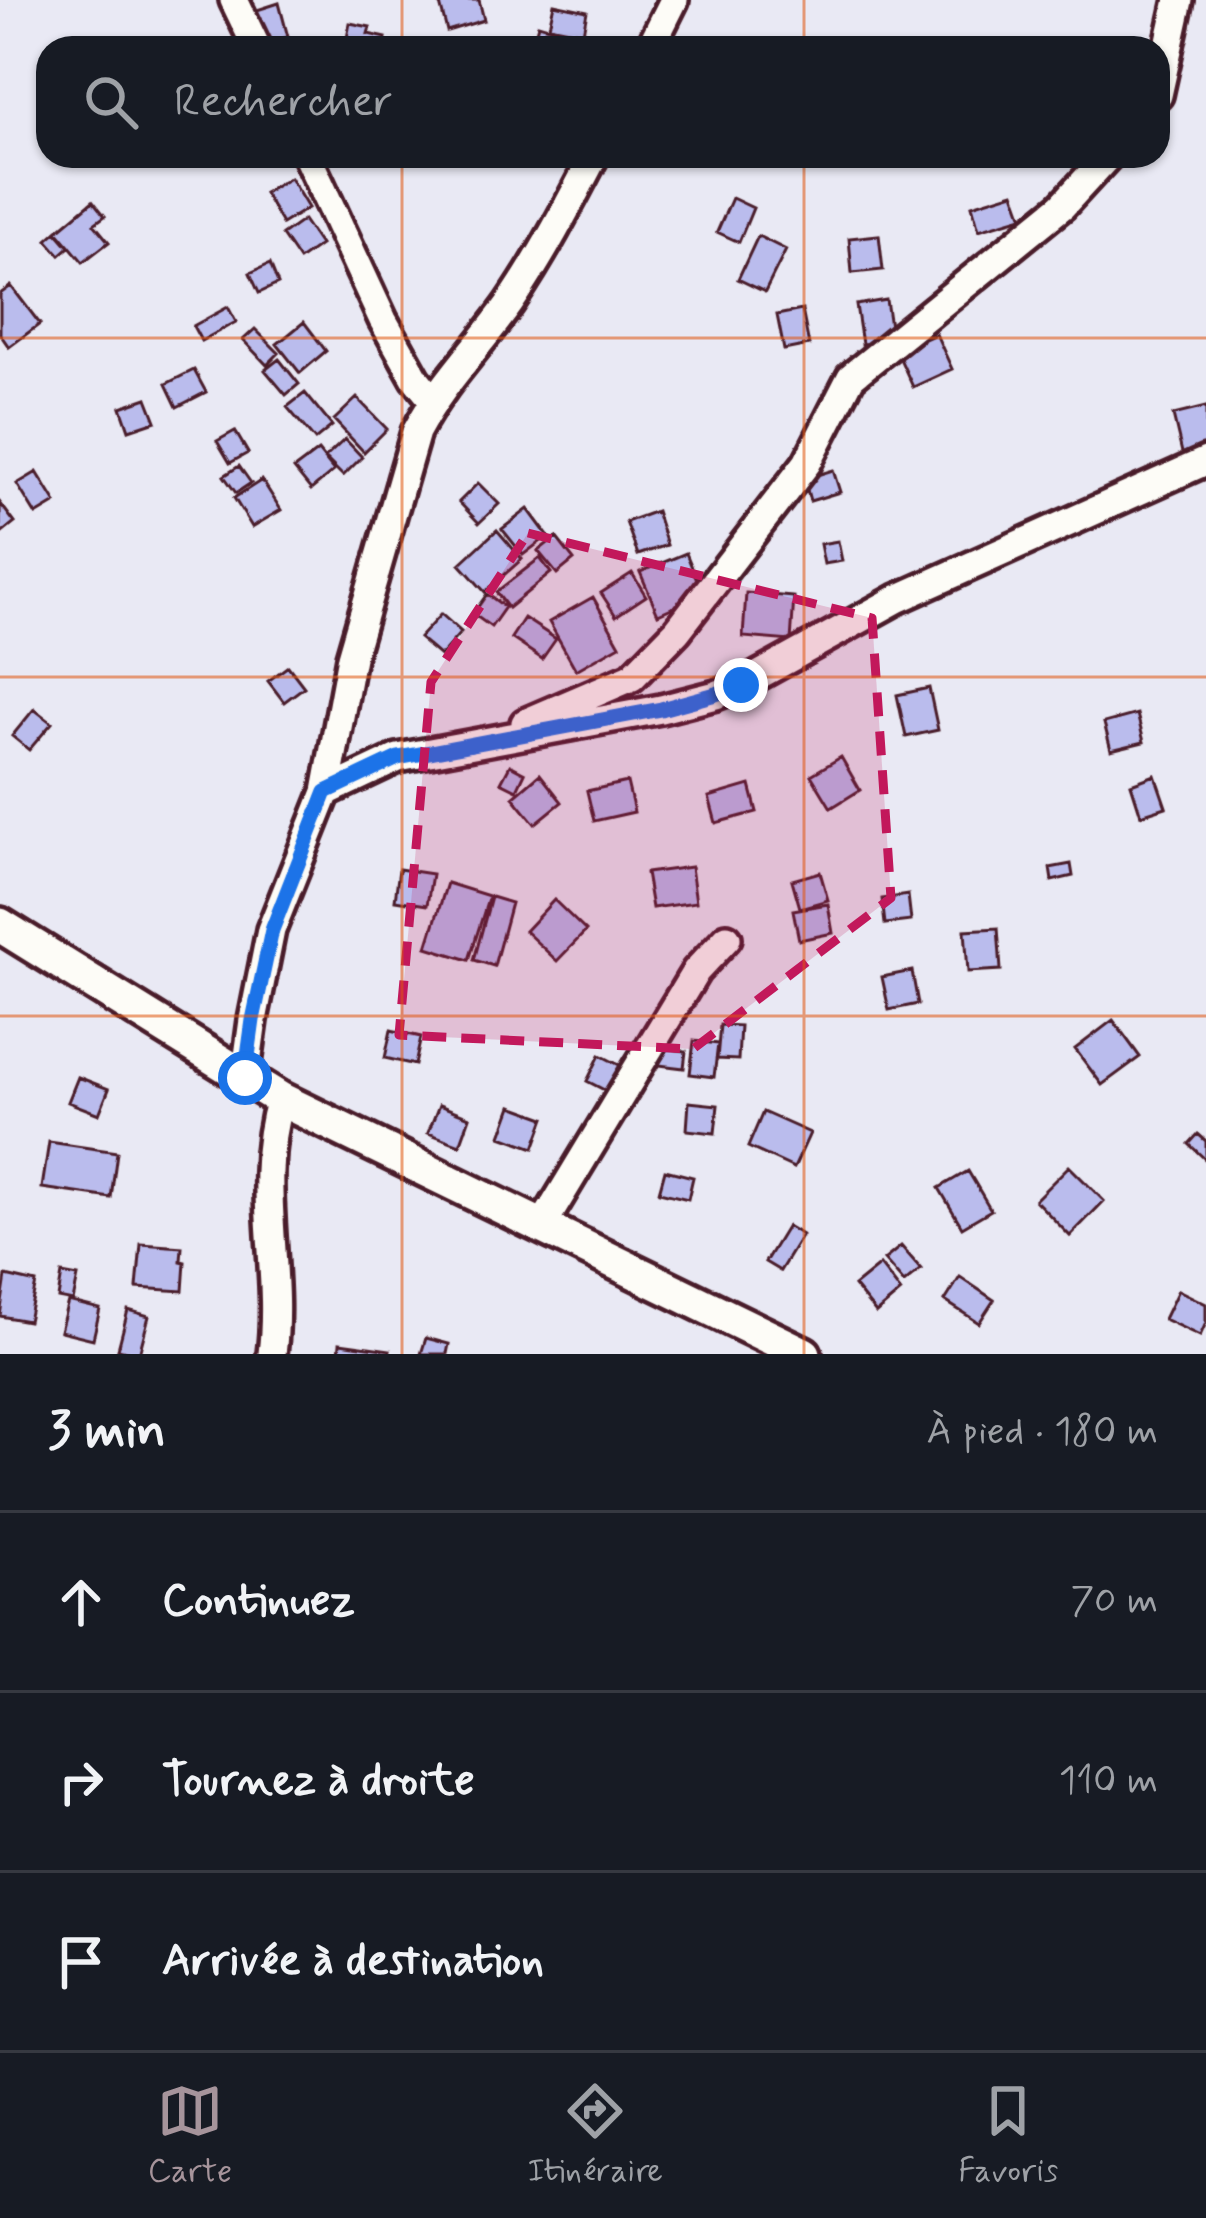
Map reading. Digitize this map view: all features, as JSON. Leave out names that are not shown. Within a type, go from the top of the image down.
[{"type":"street","points":[[234,0],[250,36]]},
{"type":"street","points":[[656,36],[674,0]]},
{"type":"street","points":[[1170,41],[1179,0]]},
{"type":"street","points":[[313,168],[383,320],[433,400]]},
{"type":"street","points":[[245,1078],[272,930],[326,792],[351,657],[416,432],[433,400],[508,304],[588,168]]},
{"type":"street","points":[[486,740],[632,677],[677,631],[807,463],[850,377],[1062,206],[1097,168]]},
{"type":"street","points":[[326,792],[398,758],[614,718],[741,685],[897,599],[1206,461]]},
{"type":"street","points":[[0,925],[280,1099],[804,1354]]},
{"type":"street","points":[[542,1226],[697,971],[728,938]]},
{"type":"street","points":[[272,1354],[275,1319],[267,1173],[280,1099]]},
{"type":"highlighted area","points":[[528,533],[872,618],[891,898],[693,1049],[399,1035],[431,682]]},
{"type":"building","points":[[439,0],[479,0],[484,20],[447,31]]},
{"type":"building","points":[[279,3],[288,36],[264,36],[257,10]]},
{"type":"building","points":[[554,4],[587,11],[583,33],[549,26]]},
{"type":"building","points":[[350,23],[370,27],[368,34],[377,36],[347,36]]},
{"type":"building","points":[[538,24],[578,36],[534,36]]},
{"type":"building","points":[[290,178],[308,208],[282,224],[264,193]]},
{"type":"building","points":[[1014,192],[1023,217],[979,230],[972,205]]},
{"type":"building","points":[[732,198],[753,208],[739,242],[717,232]]},
{"type":"building","points":[[93,201],[105,216],[94,224],[109,242],[83,262],[57,231]]},
{"type":"building","points":[[303,220],[320,245],[299,260],[282,235]]},
{"type":"building","points":[[56,232],[69,247],[60,255],[47,240]]},
{"type":"building","points":[[879,235],[883,270],[852,273],[849,238]]},
{"type":"building","points":[[758,236],[786,250],[765,292],[738,279]]},
{"type":"building","points":[[270,264],[278,284],[259,293],[250,273]]},
{"type":"building","points":[[11,286],[40,324],[9,347],[0,334],[0,294]]},
{"type":"building","points":[[886,300],[892,340],[862,344],[856,305]]},
{"type":"building","points":[[228,307],[236,322],[201,341],[193,326]]},
{"type":"building","points":[[802,310],[809,345],[784,350],[777,315]]},
{"type":"building","points":[[304,322],[326,351],[300,373],[277,344]]},
{"type":"building","points":[[255,329],[279,353],[267,365],[243,340]]},
{"type":"building","points":[[936,334],[952,369],[913,387],[897,352]]},
{"type":"building","points":[[279,359],[299,384],[286,395],[265,370]]},
{"type":"building","points":[[194,370],[206,392],[177,407],[166,384]]},
{"type":"building","points":[[305,393],[332,426],[315,440],[287,407]]},
{"type":"building","points":[[147,398],[156,421],[129,430],[121,407]]},
{"type":"building","points":[[357,398],[387,429],[364,452],[334,420]]},
{"type":"building","points":[[1206,407],[1206,451],[1183,457],[1173,415]]},
{"type":"building","points":[[235,431],[248,453],[230,463],[217,441]]},
{"type":"building","points":[[345,439],[362,457],[343,476],[325,458]]},
{"type":"building","points":[[318,451],[334,471],[311,490],[294,469]]},
{"type":"building","points":[[239,466],[251,483],[236,493],[224,476]]},
{"type":"building","points":[[833,470],[840,492],[810,501],[804,479]]},
{"type":"building","points":[[37,472],[56,503],[36,515],[17,484]]},
{"type":"building","points":[[262,480],[281,510],[252,527],[234,498]]},
{"type":"building","points":[[478,483],[499,504],[479,523],[459,502]]},
{"type":"building","points":[[0,503],[15,523],[0,535]]},
{"type":"building","points":[[528,509],[548,536],[523,555],[502,529]]},
{"type":"building","points":[[656,511],[667,545],[638,555],[626,522]]},
{"type":"building","points":[[497,530],[522,559],[485,592],[460,564]]},
{"type":"building","points":[[556,537],[574,560],[557,574],[538,551]]},
{"type":"building","points":[[838,541],[842,561],[824,564],[820,544]]},
{"type":"building","points":[[686,553],[703,594],[658,614],[640,572]]},
{"type":"building","points":[[540,558],[551,573],[508,608],[496,592]]},
{"type":"building","points":[[632,573],[646,596],[616,616],[601,593]]},
{"type":"building","points":[[746,593],[794,597],[791,641],[743,637]]},
{"type":"building","points":[[487,594],[505,607],[491,627],[473,614]]},
{"type":"building","points":[[593,597],[620,645],[576,670],[549,622]]},
{"type":"building","points":[[441,614],[461,632],[440,656],[419,638]]},
{"type":"building","points":[[524,618],[556,639],[542,659],[511,638]]},
{"type":"building","points":[[288,666],[304,687],[284,702],[268,681]]},
{"type":"building","points":[[929,688],[938,730],[906,737],[897,695]]},
{"type":"building","points":[[34,709],[52,723],[29,750],[12,736]]},
{"type":"building","points":[[1137,714],[1144,742],[1111,750],[1104,723]]},
{"type":"building","points":[[841,757],[860,790],[831,808],[811,775]]},
{"type":"building","points":[[510,765],[525,773],[517,790],[501,782]]},
{"type":"building","points":[[540,774],[562,802],[535,824],[513,797]]},
{"type":"building","points":[[1155,775],[1166,807],[1141,815],[1131,784]]},
{"type":"building","points":[[627,782],[634,812],[594,821],[587,791]]},
{"type":"building","points":[[750,785],[757,812],[716,823],[709,797]]},
{"type":"building","points":[[1071,864],[1073,876],[1052,881],[1050,868]]},
{"type":"building","points":[[691,867],[696,902],[652,908],[646,873]]},
{"type":"building","points":[[399,869],[432,874],[427,905],[395,900]]},
{"type":"building","points":[[820,872],[828,900],[800,908],[792,880]]},
{"type":"building","points":[[447,883],[489,896],[469,960],[427,947]]},
{"type":"building","points":[[908,895],[911,921],[885,924],[882,899]]},
{"type":"building","points":[[491,897],[511,903],[494,966],[474,960]]},
{"type":"building","points":[[554,900],[586,931],[557,961],[525,931]]},
{"type":"building","points":[[828,904],[833,933],[799,940],[793,910]]},
{"type":"building","points":[[998,928],[1001,970],[968,972],[965,930]]},
{"type":"building","points":[[912,971],[918,1004],[889,1010],[882,977]]},
{"type":"building","points":[[1113,1020],[1140,1057],[1102,1085],[1075,1049]]},
{"type":"building","points":[[720,1025],[740,1026],[738,1060],[717,1059]]},
{"type":"building","points":[[391,1030],[421,1037],[415,1065],[385,1058]]},
{"type":"building","points":[[694,1041],[718,1044],[714,1077],[690,1074]]},
{"type":"building","points":[[662,1048],[686,1051],[684,1068],[659,1065]]},
{"type":"building","points":[[600,1055],[631,1071],[618,1097],[587,1081]]},
{"type":"building","points":[[78,1077],[109,1089],[99,1114],[68,1102]]},
{"type":"building","points":[[689,1102],[718,1105],[715,1133],[687,1130]]},
{"type":"building","points":[[439,1105],[470,1117],[460,1145],[428,1133]]},
{"type":"building","points":[[512,1106],[545,1118],[534,1148],[501,1136]]},
{"type":"building","points":[[763,1112],[810,1133],[794,1168],[748,1147]]},
{"type":"building","points":[[1198,1134],[1206,1141],[1206,1160],[1189,1144]]},
{"type":"building","points":[[49,1142],[117,1152],[111,1198],[42,1188]]},
{"type":"building","points":[[1069,1166],[1104,1201],[1070,1236],[1035,1200]]},
{"type":"building","points":[[665,1170],[693,1177],[688,1199],[659,1192]]},
{"type":"building","points":[[968,1171],[991,1210],[962,1227],[939,1188]]},
{"type":"building","points":[[787,1226],[802,1235],[780,1271],[765,1262]]},
{"type":"building","points":[[141,1244],[182,1247],[183,1291],[137,1288]]},
{"type":"building","points":[[901,1246],[921,1269],[904,1283],[884,1260]]},
{"type":"building","points":[[880,1265],[901,1292],[876,1313],[854,1286]]},
{"type":"building","points":[[62,1274],[78,1277],[73,1301],[58,1298]]},
{"type":"building","points":[[6,1276],[36,1283],[28,1321],[0,1316]]},
{"type":"building","points":[[960,1277],[994,1300],[979,1323],[945,1301]]},
{"type":"building","points":[[1178,1290],[1206,1304],[1200,1336],[1164,1319]]},
{"type":"building","points":[[68,1301],[100,1309],[93,1339],[60,1331]]},
{"type":"building","points":[[128,1310],[149,1316],[139,1354],[118,1349]]},
{"type":"building","points":[[426,1338],[449,1344],[447,1354],[421,1354]]},
{"type":"building","points":[[340,1343],[390,1350],[389,1354],[339,1354]]},
{"type":"route","points":[[245,1078],[272,930],[326,792],[398,758],[661,709],[741,685]]}]
